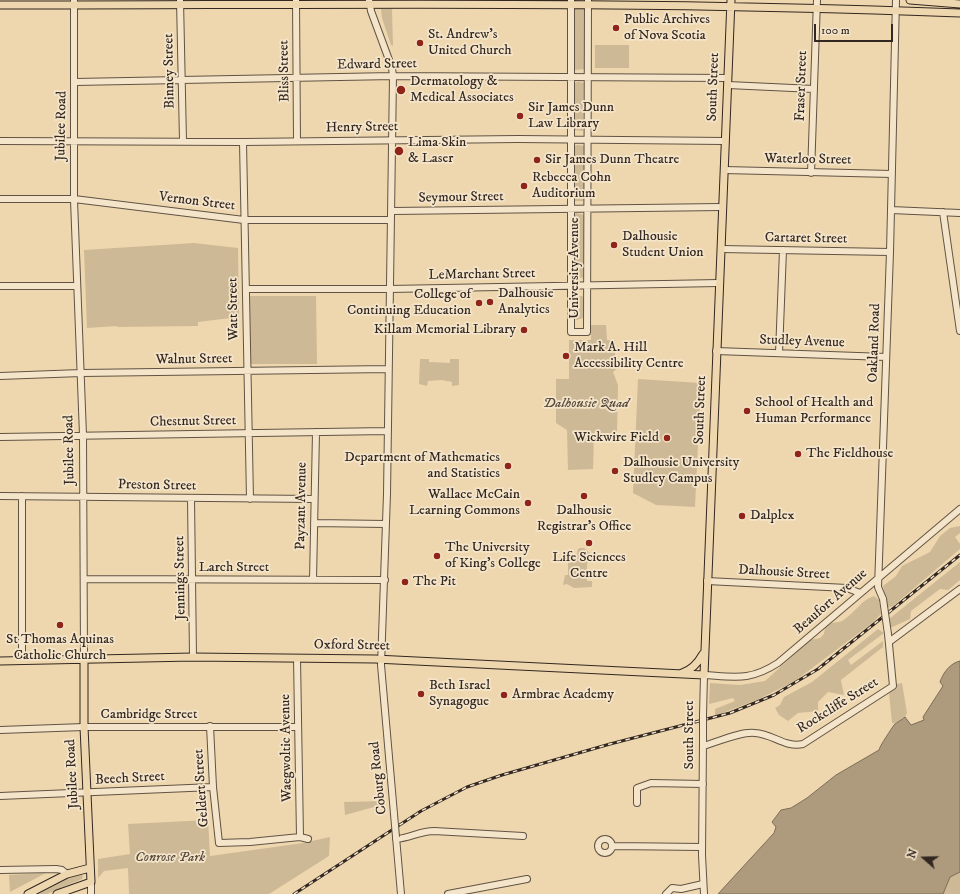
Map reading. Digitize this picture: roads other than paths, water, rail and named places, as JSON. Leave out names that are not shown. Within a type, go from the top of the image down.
[{"type":"main road","points":[[0,5],[74,2],[588,0],[817,3],[960,13]]},
{"type":"main road","points":[[910,0],[960,4]]},
{"type":"main road","name":"South Street","points":[[704,675],[731,2]]},
{"type":"main road","points":[[680,674],[692,669],[699,662],[704,652]]},
{"type":"main road","name":"Oxford Street","points":[[0,661],[193,656],[382,659],[704,675]]},
{"type":"main road","name":"Jubilee Road","points":[[84,659],[84,727],[88,794],[90,882]]},
{"type":"main road","points":[[28,894],[67,874],[90,868]]},
{"type":"main road","points":[[57,894],[90,882]]},
{"type":"street","name":"University Avenue","points":[[571,0],[571,332],[587,332],[588,0]]},
{"type":"street","name":"Oakland Road","points":[[893,686],[883,599],[878,587],[890,252],[896,0]]},
{"type":"street","name":"Coburg Road","points":[[370,1],[378,32],[392,68],[393,76],[392,211],[389,289],[385,580],[382,659],[401,894]]},
{"type":"street","name":"Jubilee Road","points":[[74,2],[74,199],[83,435],[84,659]]},
{"type":"street","name":"Binney Street","points":[[180,2],[183,141]]},
{"type":"street","name":"Bliss Street","points":[[296,2],[298,79],[297,141]]},
{"type":"street","name":"Fraser Street","points":[[811,172],[817,3]]},
{"type":"street","name":"Edward Street","points":[[75,82],[298,79],[393,76],[588,76],[728,81],[814,89]]},
{"type":"street","name":"Henry Street","points":[[0,141],[243,142],[392,139],[588,139],[725,141]]},
{"type":"street","name":"Watt Street","points":[[243,142],[250,499]]},
{"type":"street","name":"Waterloo Street","points":[[724,170],[892,174]]},
{"type":"street","name":"Vernon Street","points":[[0,199],[74,199],[244,220],[391,220]]},
{"type":"street","name":"Seymour Street","points":[[392,211],[722,207]]},
{"type":"street","points":[[891,210],[960,213]]},
{"type":"street","points":[[943,212],[960,331]]},
{"type":"street","name":"Cartaret Street","points":[[721,249],[890,252]]},
{"type":"street","points":[[779,353],[783,250]]},
{"type":"street","name":"LeMarchant Street","points":[[246,289],[389,289],[719,283]]},
{"type":"street","points":[[0,286],[77,286]]},
{"type":"street","name":"Studley Avenue","points":[[716,351],[886,357]]},
{"type":"street","name":"Walnut Street","points":[[0,376],[81,373],[388,369]]},
{"type":"street","name":"Chestnut Street","points":[[0,437],[387,431]]},
{"type":"street","name":"Payzant Avenue","points":[[313,580],[316,432]]},
{"type":"street","name":"Preston Street","points":[[0,496],[314,499]]},
{"type":"street","points":[[22,496],[22,661]]},
{"type":"street","name":"Jennings Street","points":[[190,498],[193,580],[193,656]]},
{"type":"street","name":"Beaufort Avenue","points":[[704,675],[744,678],[765,671],[784,658],[879,576],[960,509]]},
{"type":"street","points":[[314,523],[386,524]]},
{"type":"street","name":"Larch Street","points":[[84,579],[385,580]]},
{"type":"street","name":"Dalhousie Street","points":[[707,581],[847,588],[860,593]]},
{"type":"street","points":[[889,642],[960,589]]},
{"type":"street","name":"Waegwoltic Avenue","points":[[297,658],[300,837]]},
{"type":"street","name":"South Street","points":[[704,675],[702,847],[704,894]]},
{"type":"street","name":"Rockcliffe Street","points":[[703,743],[755,733],[786,744],[795,746],[803,744],[893,686]]},
{"type":"street","name":"Geldert Street","points":[[210,726],[213,787],[218,841],[221,844],[224,844],[300,837]]},
{"type":"street","name":"Cambridge Street","points":[[0,730],[84,727],[298,727]]},
{"type":"street","points":[[637,802],[637,788],[651,783],[703,784]]},
{"type":"street","name":"Beech Street","points":[[0,796],[88,794],[213,787]]},
{"type":"street","points":[[396,838],[408,837],[422,831],[434,830],[523,836]]},
{"type":"street","points":[[300,837],[308,839]]},
{"type":"street","points":[[612,846],[702,847]]},
{"type":"street","points":[[0,870],[56,869],[62,870],[67,874]]},
{"type":"street","points":[[448,894],[527,879]]},
{"type":"street","name":"Jubilee Road","points":[[90,882],[91,894]]},
{"type":"street","points":[[666,894],[672,888],[680,891],[703,884]]},
{"type":"railway","points":[[294,894],[421,811],[467,787],[502,775],[610,744],[730,713],[774,695],[818,669],[960,555]]},
{"type":"place","name":"Public Archives of Nova Scotia","points":[[616,28]]},
{"type":"place","name":"St. Andrew's United Church","points":[[420,43]]},
{"type":"place","name":"Dermatology & Medical Associates","points":[[401,90]]},
{"type":"place","name":"Sir James Dunn Law Library","points":[[520,116]]},
{"type":"place","name":"Lima Skin & Laser","points":[[399,151]]},
{"type":"place","name":"Sir James Dunn Theatre","points":[[537,160]]},
{"type":"place","name":"Rebecca Cohn Auditorium","points":[[524,186]]},
{"type":"place","name":"Dalhousie Student Union","points":[[614,245]]},
{"type":"place","name":"Dalhousie Analytics","points":[[490,302]]},
{"type":"place","name":"College of Continuing Education","points":[[479,303]]},
{"type":"place","name":"Killam Memorial Library","points":[[524,330]]},
{"type":"place","name":"Mark A. Hill Accessibility Centre","points":[[566,356]]},
{"type":"place","name":"School of Health and Human Performance","points":[[747,411]]},
{"type":"place","name":"Wickwire Field","points":[[667,438]]},
{"type":"place","name":"The Fieldhouse","points":[[798,454]]},
{"type":"place","name":"Department of Mathematics and Statistics","points":[[508,466]]},
{"type":"place","name":"Dalhousie University Studley Campus","points":[[615,471]]},
{"type":"place","name":"Dalhousie Registrar's Office","points":[[584,496]]},
{"type":"place","name":"Wallace McCain Learning Commons","points":[[528,503]]},
{"type":"place","name":"Dalplex","points":[[742,516]]},
{"type":"place","name":"Life Sciences Centre","points":[[589,543]]},
{"type":"place","name":"The University of King's College","points":[[437,556]]},
{"type":"place","name":"The Pit","points":[[405,582]]},
{"type":"place","name":"St Thomas Aquinas Catholic Church","points":[[60,625]]},
{"type":"place","name":"Beth Israel Synagogue","points":[[421,694]]},
{"type":"place","name":"Armbrae Academy","points":[[504,695]]},
{"type":"park label","name":"Dalhousie Quad","points":[[586,404]]},
{"type":"park label","name":"Conrose Park","points":[[170,858]]}]
